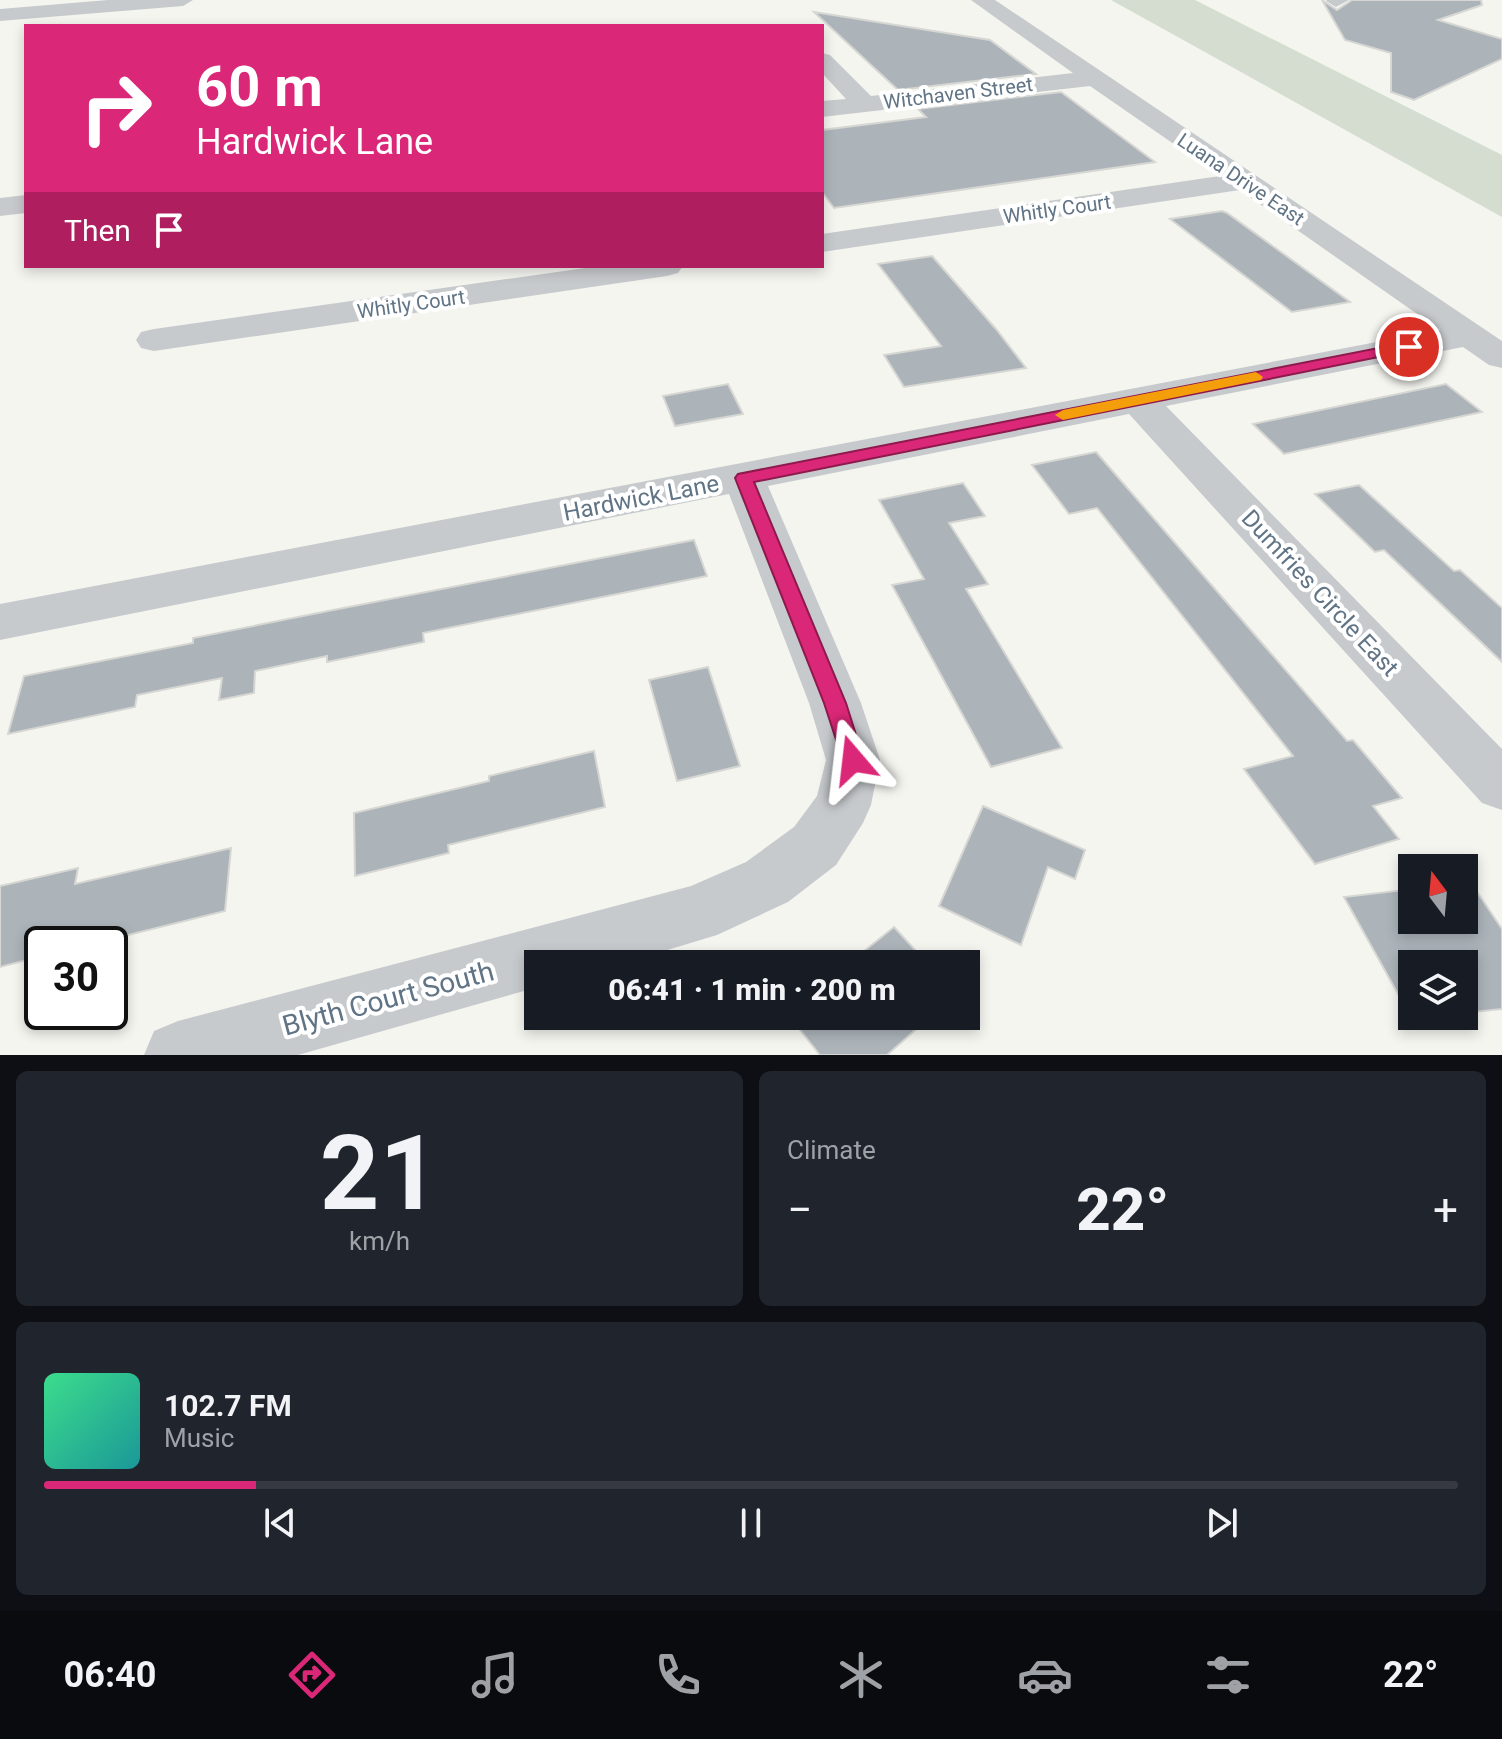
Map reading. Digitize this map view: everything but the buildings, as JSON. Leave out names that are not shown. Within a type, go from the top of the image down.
[{"type":"street","points":[[0,15],[183,0]]},
{"type":"street","name":"Luana Drive East","points":[[981,0],[1486,346]]},
{"type":"street","points":[[824,62],[865,104]]},
{"type":"street","name":"Witchaven Street","points":[[824,109],[1094,78]]},
{"type":"street","name":"Whitly Court","points":[[824,243],[1245,181]]},
{"type":"street","points":[[0,207],[24,204]]},
{"type":"street","name":"Whitly Court","points":[[154,340],[653,268]]},
{"type":"street","name":"Hardwick Lane","points":[[0,622],[1138,400],[1486,346]]},
{"type":"street","name":"Dumfries Circle East","points":[[1138,400],[1502,786]]},
{"type":"street","name":"Blyth Court South","points":[[178,1055],[695,914],[767,882],[815,846],[843,805],[853,760],[835,703],[744,478]]},
{"type":"shaded area","points":[[1111,0],[1195,0],[1502,155],[1502,217]]},
{"type":"slow traffic","points":[[1063,415],[1256,377]]},
{"type":"route","points":[[853,760],[835,703],[744,478],[1409,347]]}]
